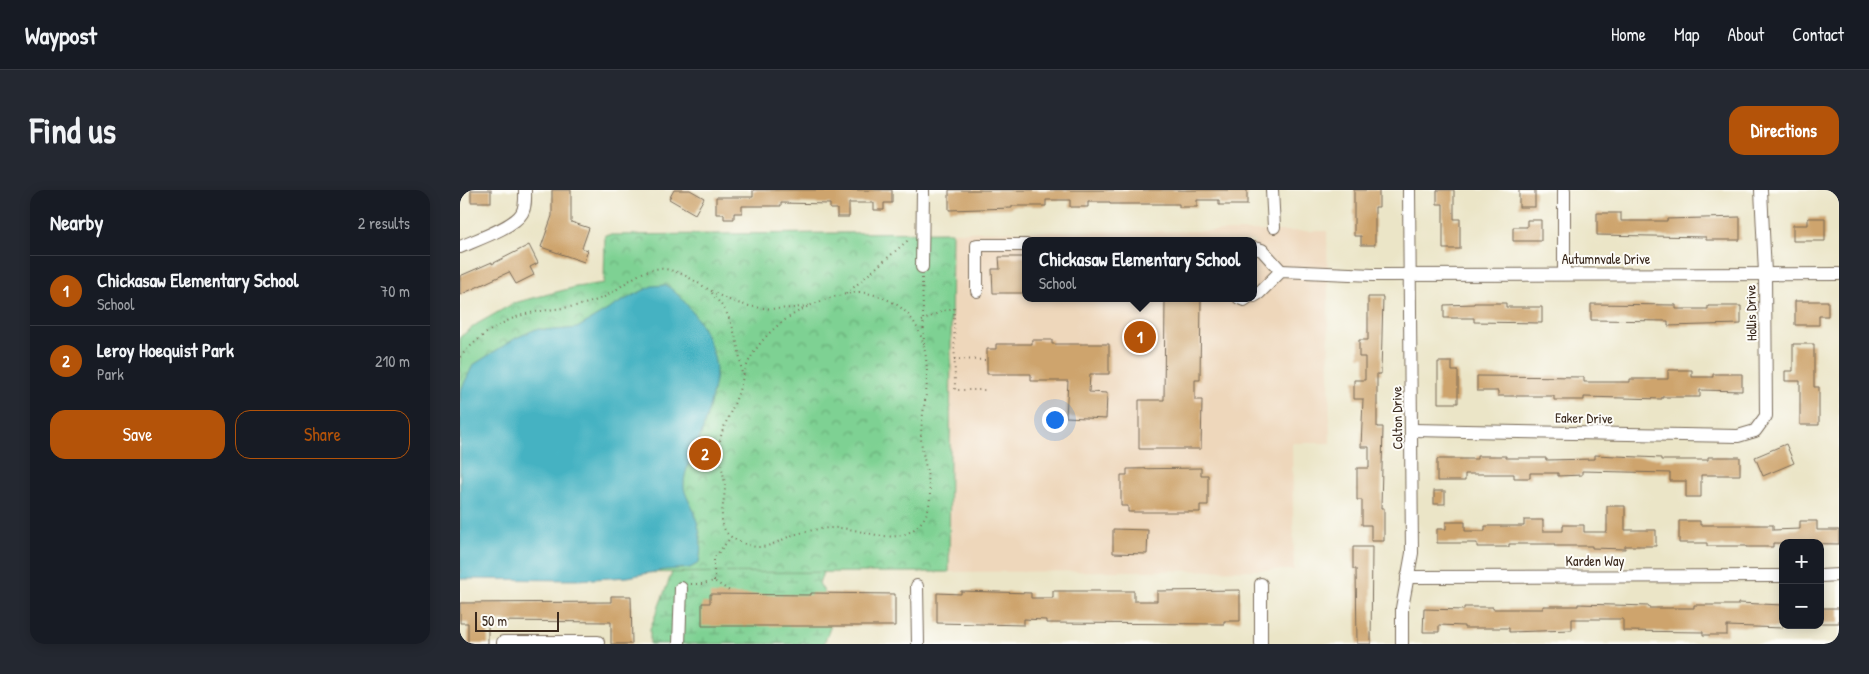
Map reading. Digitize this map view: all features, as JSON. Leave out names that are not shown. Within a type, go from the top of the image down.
[{"type":"street","points":[[460,247],[517,220],[526,204],[525,190]]},
{"type":"street","points":[[922,267],[923,190]]},
{"type":"street","points":[[1272,190],[1274,227]]},
{"type":"street","name":"Colton Drive","points":[[1402,644],[1402,608],[1412,553],[1409,190]]},
{"type":"street","points":[[1564,190],[1564,274]]},
{"type":"street","name":"Hollis Drive","points":[[1755,431],[1766,416],[1765,274],[1761,190]]},
{"type":"street","points":[[977,291],[977,245],[1022,245]]},
{"type":"street","points":[[1257,249],[1262,250],[1281,271],[1257,294]]},
{"type":"street","name":"Autumnvale Drive","points":[[1281,271],[1373,275],[1839,274]]},
{"type":"street","name":"Autumnvale Drive","points":[[1373,275],[1390,280],[1410,292]]},
{"type":"street","name":"Eaker Drive","points":[[1412,430],[1738,436],[1755,431]]},
{"type":"street","name":"Karden Way","points":[[1407,577],[1779,576]]},
{"type":"street","points":[[1824,576],[1839,576]]},
{"type":"street","points":[[1262,584],[1262,644]]},
{"type":"street","points":[[917,586],[918,644]]},
{"type":"street","points":[[679,644],[681,588]]},
{"type":"street","points":[[503,644],[503,642],[598,643]]},
{"type":"path","points":[[846,294],[907,241],[908,236]]},
{"type":"path","points":[[815,304],[787,318],[769,333],[756,348],[748,363],[736,400],[724,422],[720,446],[720,460],[725,488],[722,522],[731,537],[745,544],[759,547],[772,544],[792,535],[838,528],[856,529],[883,536],[899,536],[912,530],[923,519],[929,507],[931,497],[921,437],[927,374],[922,321],[922,267]]},
{"type":"path","points":[[460,357],[472,343],[498,325],[526,314],[578,306],[599,300],[626,282],[646,272],[662,268],[694,279],[710,291],[731,302],[751,307],[793,309],[859,292],[886,298],[897,304],[912,318],[919,330],[924,348]]},
{"type":"path","points":[[710,291],[725,311],[732,328],[740,357],[742,379]]},
{"type":"path","points":[[922,321],[942,311],[954,308],[955,390],[985,390]]},
{"type":"path","points":[[954,359],[985,360]]},
{"type":"path","points":[[714,581],[714,558],[731,537]]},
{"type":"path","points":[[681,588],[692,583],[703,584],[714,581],[730,591]]},
{"type":"shaded area","points":[[1327,231],[1330,443],[1292,443],[1294,570],[949,572],[952,232]]},
{"type":"green space","points":[[952,232],[949,572],[460,573],[460,337],[477,324],[514,303],[576,287],[604,283],[605,235]]},
{"type":"green space","points":[[673,570],[824,570],[819,583],[831,604],[831,625],[824,644],[650,644],[650,629]]},
{"type":"water","points":[[666,285],[684,301],[700,324],[712,348],[715,361],[716,372],[710,404],[701,435],[684,480],[685,491],[699,528],[701,548],[699,563],[690,568],[665,570],[628,577],[576,580],[460,579],[460,392],[473,365],[516,338],[536,329],[577,328],[652,286]]},
{"type":"building","points":[[471,190],[491,190],[491,202],[471,202]]},
{"type":"building","points":[[552,190],[571,190],[571,222],[589,228],[582,248],[588,250],[584,262],[541,247],[552,216]]},
{"type":"building","points":[[674,190],[690,190],[704,198],[695,214],[669,199]]},
{"type":"building","points":[[753,190],[892,190],[892,203],[884,203],[884,210],[874,210],[874,203],[849,203],[849,217],[837,217],[837,209],[830,209],[830,204],[781,203],[781,206],[742,206],[742,213],[734,213],[734,219],[724,219],[724,214],[716,214],[716,197],[753,197]]},
{"type":"building","points":[[949,190],[1247,190],[1247,205],[1219,205],[1219,200],[1197,200],[1197,207],[1179,207],[1179,204],[1110,204],[1110,202],[1088,202],[1088,207],[1070,207],[1070,200],[1046,200],[1046,206],[949,210]]},
{"type":"building","points":[[1354,190],[1379,190],[1379,207],[1375,207],[1375,245],[1361,245],[1361,236],[1354,236]]},
{"type":"building","points":[[1437,190],[1454,190],[1454,219],[1460,219],[1460,249],[1443,249],[1443,204],[1437,204]]},
{"type":"building","points":[[1519,190],[1535,190],[1535,207],[1519,207]]},
{"type":"building","points":[[1597,213],[1621,213],[1621,221],[1667,221],[1667,219],[1740,217],[1740,240],[1706,240],[1706,237],[1597,235]]},
{"type":"building","points":[[1808,218],[1825,218],[1825,241],[1793,241],[1793,225],[1808,225]]},
{"type":"building","points":[[1527,220],[1541,220],[1541,241],[1513,241],[1513,227],[1527,227]]},
{"type":"building","points":[[529,245],[538,263],[530,267],[534,275],[516,284],[509,272],[460,295],[460,276],[492,262],[492,264]]},
{"type":"building","points":[[999,257],[1022,257],[1022,293],[993,293],[992,269],[1000,269]]},
{"type":"building","points":[[1368,297],[1383,297],[1381,374],[1377,374],[1377,427],[1383,427],[1381,508],[1384,508],[1384,541],[1371,541],[1371,525],[1362,525],[1362,500],[1357,500],[1357,468],[1369,468],[1369,447],[1361,447],[1363,399],[1354,399],[1354,380],[1365,380],[1365,357],[1359,357],[1359,340],[1368,340]]},
{"type":"building","points":[[1795,301],[1828,301],[1828,316],[1819,316],[1819,325],[1795,325]]},
{"type":"building","points":[[1165,302],[1201,302],[1200,380],[1195,380],[1195,400],[1202,400],[1201,449],[1139,449],[1139,400],[1164,400]]},
{"type":"building","points":[[1506,303],[1506,307],[1542,307],[1542,323],[1474,322],[1474,318],[1444,318],[1444,305]]},
{"type":"building","points":[[1591,304],[1676,305],[1676,309],[1708,309],[1708,306],[1741,306],[1741,324],[1668,326],[1668,321],[1591,320]]},
{"type":"building","points":[[1032,340],[1052,340],[1052,344],[1109,344],[1109,374],[1090,374],[1089,392],[1107,393],[1106,419],[1066,417],[1068,381],[1031,381],[1031,374],[987,374],[987,349],[996,349],[996,344],[1032,344]]},
{"type":"building","points":[[1793,344],[1814,344],[1814,387],[1819,387],[1819,425],[1800,425],[1800,381],[1785,381],[1785,371],[1793,371]]},
{"type":"building","points":[[1438,362],[1452,362],[1452,371],[1458,371],[1458,403],[1438,403]]},
{"type":"building","points":[[1668,370],[1692,370],[1692,377],[1713,377],[1713,374],[1742,374],[1742,391],[1700,390],[1700,397],[1662,397],[1662,399],[1584,397],[1584,400],[1554,400],[1554,396],[1498,396],[1498,391],[1477,391],[1477,376],[1584,377],[1584,382],[1630,382],[1630,379],[1668,379]]},
{"type":"building","points":[[1786,444],[1794,463],[1763,476],[1755,457]]},
{"type":"building","points":[[1595,455],[1661,458],[1661,460],[1708,460],[1708,457],[1740,457],[1740,475],[1701,475],[1701,497],[1686,497],[1686,481],[1670,481],[1670,473],[1582,471],[1582,475],[1558,476],[1558,473],[1530,473],[1530,478],[1514,478],[1514,474],[1465,474],[1465,481],[1437,481],[1437,459],[1477,459],[1477,456],[1506,456],[1506,458],[1546,458],[1546,460],[1595,459]]},
{"type":"building","points":[[1201,468],[1201,475],[1208,475],[1208,505],[1200,505],[1200,512],[1128,512],[1128,506],[1121,506],[1121,475],[1127,475],[1127,469]]},
{"type":"building","points":[[1434,491],[1445,491],[1445,504],[1434,504]]},
{"type":"building","points":[[1607,506],[1625,506],[1625,530],[1656,530],[1656,546],[1625,546],[1625,549],[1592,548],[1592,546],[1554,546],[1554,544],[1509,544],[1509,547],[1477,547],[1477,543],[1437,543],[1437,529],[1446,529],[1446,522],[1465,522],[1465,531],[1485,531],[1485,526],[1524,526],[1524,520],[1543,520],[1543,531],[1563,531],[1563,525],[1584,525],[1584,532],[1607,532]]},
{"type":"building","points":[[1679,521],[1700,521],[1700,525],[1773,525],[1773,530],[1800,529],[1800,521],[1817,521],[1817,530],[1839,530],[1839,544],[1824,544],[1824,539],[1779,539],[1779,543],[1773,543],[1773,547],[1707,546],[1707,543],[1679,543]]},
{"type":"building","points":[[1113,529],[1148,530],[1147,554],[1113,553]]},
{"type":"building","points":[[1353,547],[1372,547],[1371,644],[1357,644],[1356,569],[1353,569]]},
{"type":"building","points":[[1240,590],[1240,621],[1224,621],[1224,624],[1046,623],[1046,620],[1024,619],[1024,625],[937,623],[937,593],[961,594],[961,591],[1031,593],[1031,598],[1053,598],[1053,591],[1134,591],[1134,601],[1157,601],[1157,591]]},
{"type":"building","points":[[811,593],[895,594],[895,626],[702,626],[702,603],[710,603],[710,594],[811,595]]},
{"type":"building","points":[[611,596],[631,596],[632,644],[611,644],[611,622],[488,621],[488,644],[468,644],[468,623],[460,623],[460,603],[611,602]]},
{"type":"building","points":[[1738,603],[1779,605],[1779,628],[1727,626],[1727,635],[1703,635],[1703,632],[1623,631],[1623,619],[1572,619],[1572,630],[1509,632],[1509,628],[1464,628],[1464,626],[1439,625],[1439,632],[1423,632],[1424,609],[1464,610],[1464,607],[1493,607],[1493,609],[1543,609],[1543,606],[1578,606],[1578,604],[1649,606],[1649,608],[1694,608],[1694,605],[1738,605]]},
{"type":"building","points":[[1824,608],[1839,608],[1839,623],[1824,623]]},
{"type":"place","name":"Chickasaw Elementary School","points":[[1140,337]]},
{"type":"place","name":"Leroy Hoequist Park","points":[[705,454]]}]
